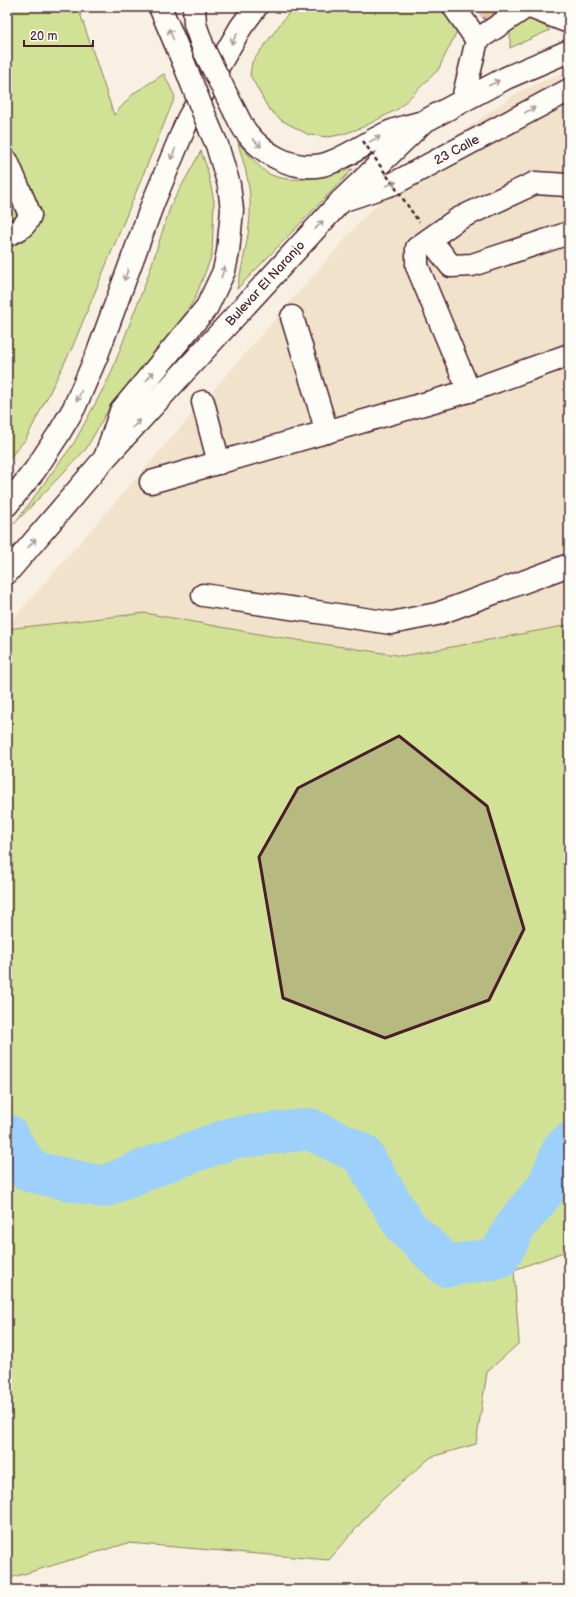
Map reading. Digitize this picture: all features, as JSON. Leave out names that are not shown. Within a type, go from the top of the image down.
[{"type":"main road","points":[[105,458],[121,410],[207,307],[224,271],[228,252],[232,210],[229,184],[217,146],[160,7]]},
{"type":"main road","points":[[194,7],[195,24],[204,50],[247,132],[268,153],[291,164],[302,166],[322,165],[334,161],[386,133],[423,122]]},
{"type":"main road","points":[[7,504],[35,470],[58,436],[74,408],[97,355],[153,203],[188,119],[241,27],[256,7]]},
{"type":"main road","points":[[477,40],[526,7]]},
{"type":"main road","points":[[530,7],[569,22]]},
{"type":"main road","points":[[463,99],[477,40],[464,12]]},
{"type":"main road","name":"Bulevar El Naranjo","points":[[7,573],[105,458],[341,201],[423,122],[463,99],[506,78],[569,51]]},
{"type":"main road","name":"23 Calle","points":[[341,201],[395,183],[569,90]]},
{"type":"main road","points":[[7,235],[20,230],[27,224],[30,215],[8,165]]},
{"type":"main road","points":[[469,391],[417,266],[417,248],[425,231],[458,219],[535,183],[567,184],[569,187]]},
{"type":"main road","points":[[425,231],[451,266],[472,265],[569,233]]},
{"type":"main road","points":[[292,317],[327,432]]},
{"type":"main road","points":[[151,482],[469,391],[569,355]]},
{"type":"main road","points":[[203,402],[219,463]]},
{"type":"main road","points":[[203,596],[391,622],[437,614],[569,565]]},
{"type":"path","points":[[363,141],[425,231]]},
{"type":"highlighted area","points":[[399,736],[487,806],[524,929],[489,1000],[385,1038],[283,998],[259,857],[298,788]]},
{"type":"shaded area","points":[[569,70],[569,625],[403,656],[264,635],[145,613],[7,629],[7,626],[367,214],[448,141],[520,91]]},
{"type":"green space","points":[[7,7],[78,7],[114,115],[134,93],[164,74],[175,97],[72,348],[26,439],[7,461]]},
{"type":"green space","points":[[293,7],[439,7],[458,29],[438,70],[398,109],[363,127],[344,134],[329,137],[309,135],[281,120],[268,108],[250,75],[252,62]]},
{"type":"green space","points":[[529,16],[550,30],[510,48],[510,30]]},
{"type":"green space","points":[[238,143],[266,172],[279,177],[289,179],[311,178],[353,169],[237,289],[250,220],[250,197],[246,170]]},
{"type":"green space","points":[[201,151],[207,168],[214,201],[212,255],[195,298],[170,339],[112,403],[86,449],[14,524],[74,443],[110,376],[148,276],[171,205]]},
{"type":"green space","points":[[145,613],[264,635],[403,656],[569,625],[569,1250],[514,1270],[519,1343],[487,1372],[476,1444],[431,1457],[378,1503],[329,1560],[128,1543],[7,1579],[7,629]]},
{"type":"building","points":[[475,7],[511,7],[488,24]]},
{"type":"waterway","points":[[7,1135],[29,1171],[103,1187],[159,1164],[232,1138],[310,1129],[362,1154],[405,1226],[447,1266],[499,1258],[516,1225],[548,1186],[563,1149],[569,1144]]}]
